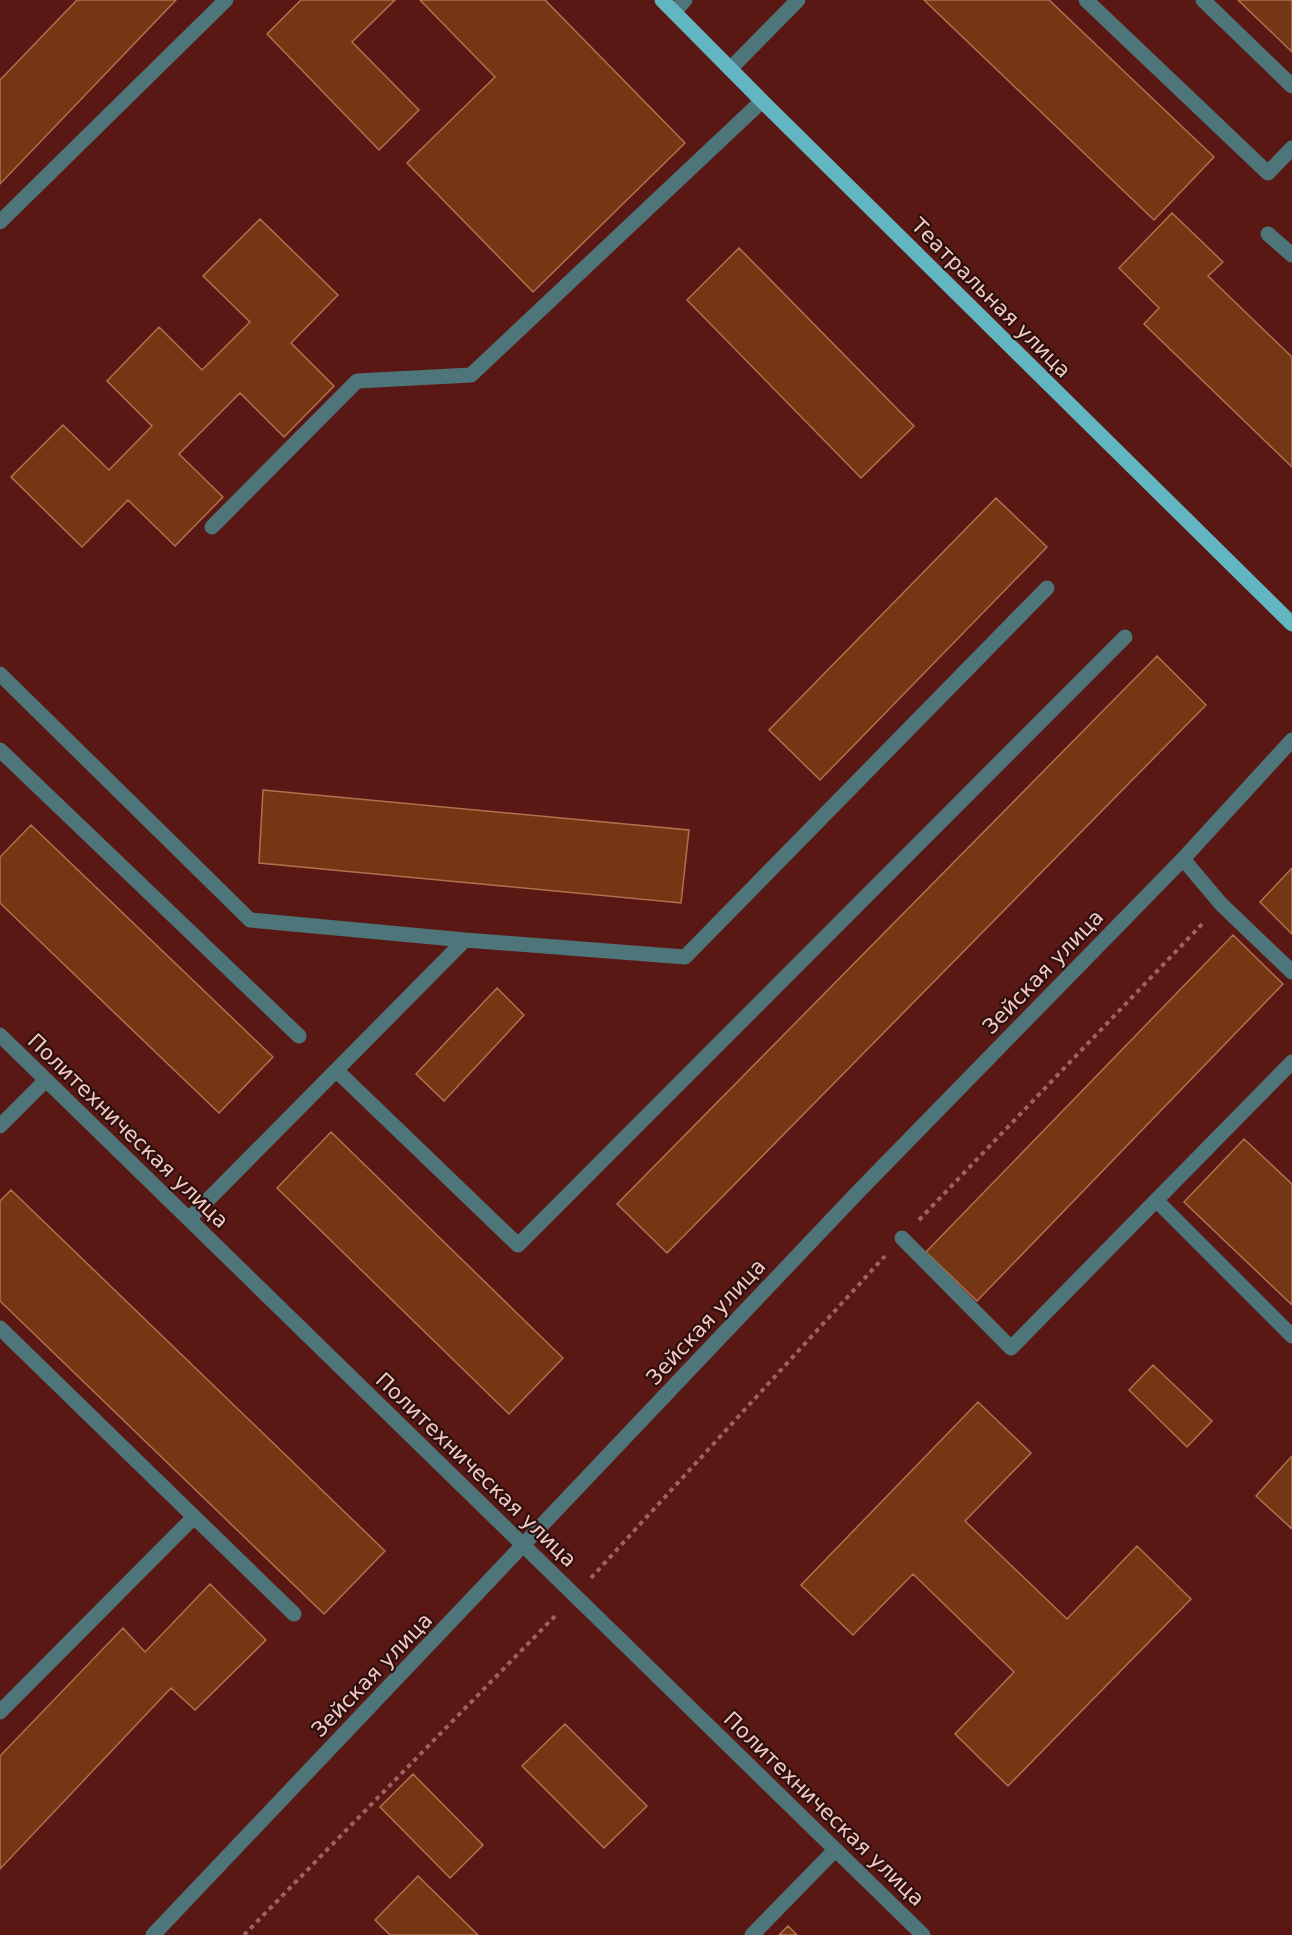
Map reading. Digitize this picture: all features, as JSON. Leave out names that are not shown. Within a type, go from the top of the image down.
[{"type":"main road","name":"Театральная улица","points":[[662,0],[1292,624]]},
{"type":"street","points":[[0,222],[226,0]]},
{"type":"street","points":[[674,12],[685,0]]},
{"type":"street","points":[[730,69],[798,0]]},
{"type":"street","points":[[1086,0],[1268,172],[1292,148]]},
{"type":"street","points":[[1203,0],[1292,86]]},
{"type":"street","points":[[212,527],[357,381],[471,375],[762,101]]},
{"type":"street","points":[[1268,234],[1292,255]]},
{"type":"street","points":[[0,674],[250,920],[685,957],[1047,588]]},
{"type":"street","points":[[337,1071],[518,1245],[1125,637]]},
{"type":"street","name":"Зейская улица","points":[[153,1935],[857,1193],[1182,859],[1292,740]]},
{"type":"street","points":[[0,750],[300,1036]]},
{"type":"street","points":[[1182,859],[1221,904],[1292,972]]},
{"type":"street","points":[[189,1219],[465,940]]},
{"type":"street","name":"Политехническая улица","points":[[0,1035],[923,1935]]},
{"type":"street","points":[[902,1239],[1011,1348],[1292,1062]]},
{"type":"street","points":[[0,1126],[46,1080]]},
{"type":"street","points":[[1156,1200],[1292,1336]]},
{"type":"street","points":[[0,1328],[294,1614]]},
{"type":"street","points":[[0,1712],[194,1517]]},
{"type":"street","points":[[752,1935],[835,1850]]},
{"type":"path","points":[[244,1935],[575,1596],[902,1239],[1221,904]]},
{"type":"building","points":[[77,0],[176,0],[0,184],[0,80]]},
{"type":"building","points":[[301,0],[395,0],[352,42],[419,110],[379,150],[267,34]]},
{"type":"building","points":[[420,0],[545,0],[685,143],[533,292],[407,163],[495,77]]},
{"type":"building","points":[[924,0],[1049,0],[1214,157],[1154,220]]},
{"type":"building","points":[[1238,0],[1292,0],[1292,52]]},
{"type":"building","points":[[1172,213],[1223,262],[1208,276],[1292,357],[1292,467],[1144,324],[1159,308],[1119,268]]},
{"type":"building","points":[[260,219],[338,295],[291,343],[334,386],[284,437],[240,393],[179,454],[223,497],[175,546],[128,500],[82,547],[11,477],[63,425],[109,470],[152,426],[107,381],[159,327],[202,370],[250,322],[203,276]]},
{"type":"building","points":[[739,248],[914,426],[861,478],[687,300]]},
{"type":"building","points":[[996,498],[1047,547],[820,780],[769,730]]},
{"type":"building","points":[[1157,656],[1206,705],[667,1253],[617,1204]]},
{"type":"building","points":[[263,790],[689,830],[681,903],[259,863]]},
{"type":"building","points":[[31,825],[273,1057],[219,1113],[0,903],[0,857]]},
{"type":"building","points":[[1292,868],[1292,934],[1260,902]]},
{"type":"building","points":[[1233,935],[1283,984],[977,1301],[926,1252]]},
{"type":"building","points":[[497,988],[524,1015],[444,1101],[416,1074]]},
{"type":"building","points":[[331,1132],[563,1358],[509,1414],[277,1188]]},
{"type":"building","points":[[1244,1139],[1292,1184],[1292,1305],[1184,1202]]},
{"type":"building","points":[[11,1190],[385,1551],[324,1614],[0,1301],[0,1201]]},
{"type":"building","points":[[1153,1365],[1212,1421],[1187,1447],[1129,1390]]},
{"type":"building","points":[[978,1402],[1031,1453],[965,1521],[1067,1619],[1137,1546],[1191,1599],[1008,1786],[955,1734],[1014,1672],[913,1574],[853,1635],[801,1585]]},
{"type":"building","points":[[1292,1456],[1292,1529],[1256,1496]]},
{"type":"building","points":[[210,1584],[266,1640],[195,1710],[171,1688],[0,1869],[0,1756],[123,1628],[145,1652]]},
{"type":"building","points":[[565,1724],[647,1806],[604,1848],[522,1766]]},
{"type":"building","points":[[413,1774],[483,1845],[450,1878],[380,1807]]},
{"type":"building","points":[[418,1876],[478,1935],[390,1935],[375,1920]]},
{"type":"building","points":[[788,1926],[797,1935],[779,1935]]}]
